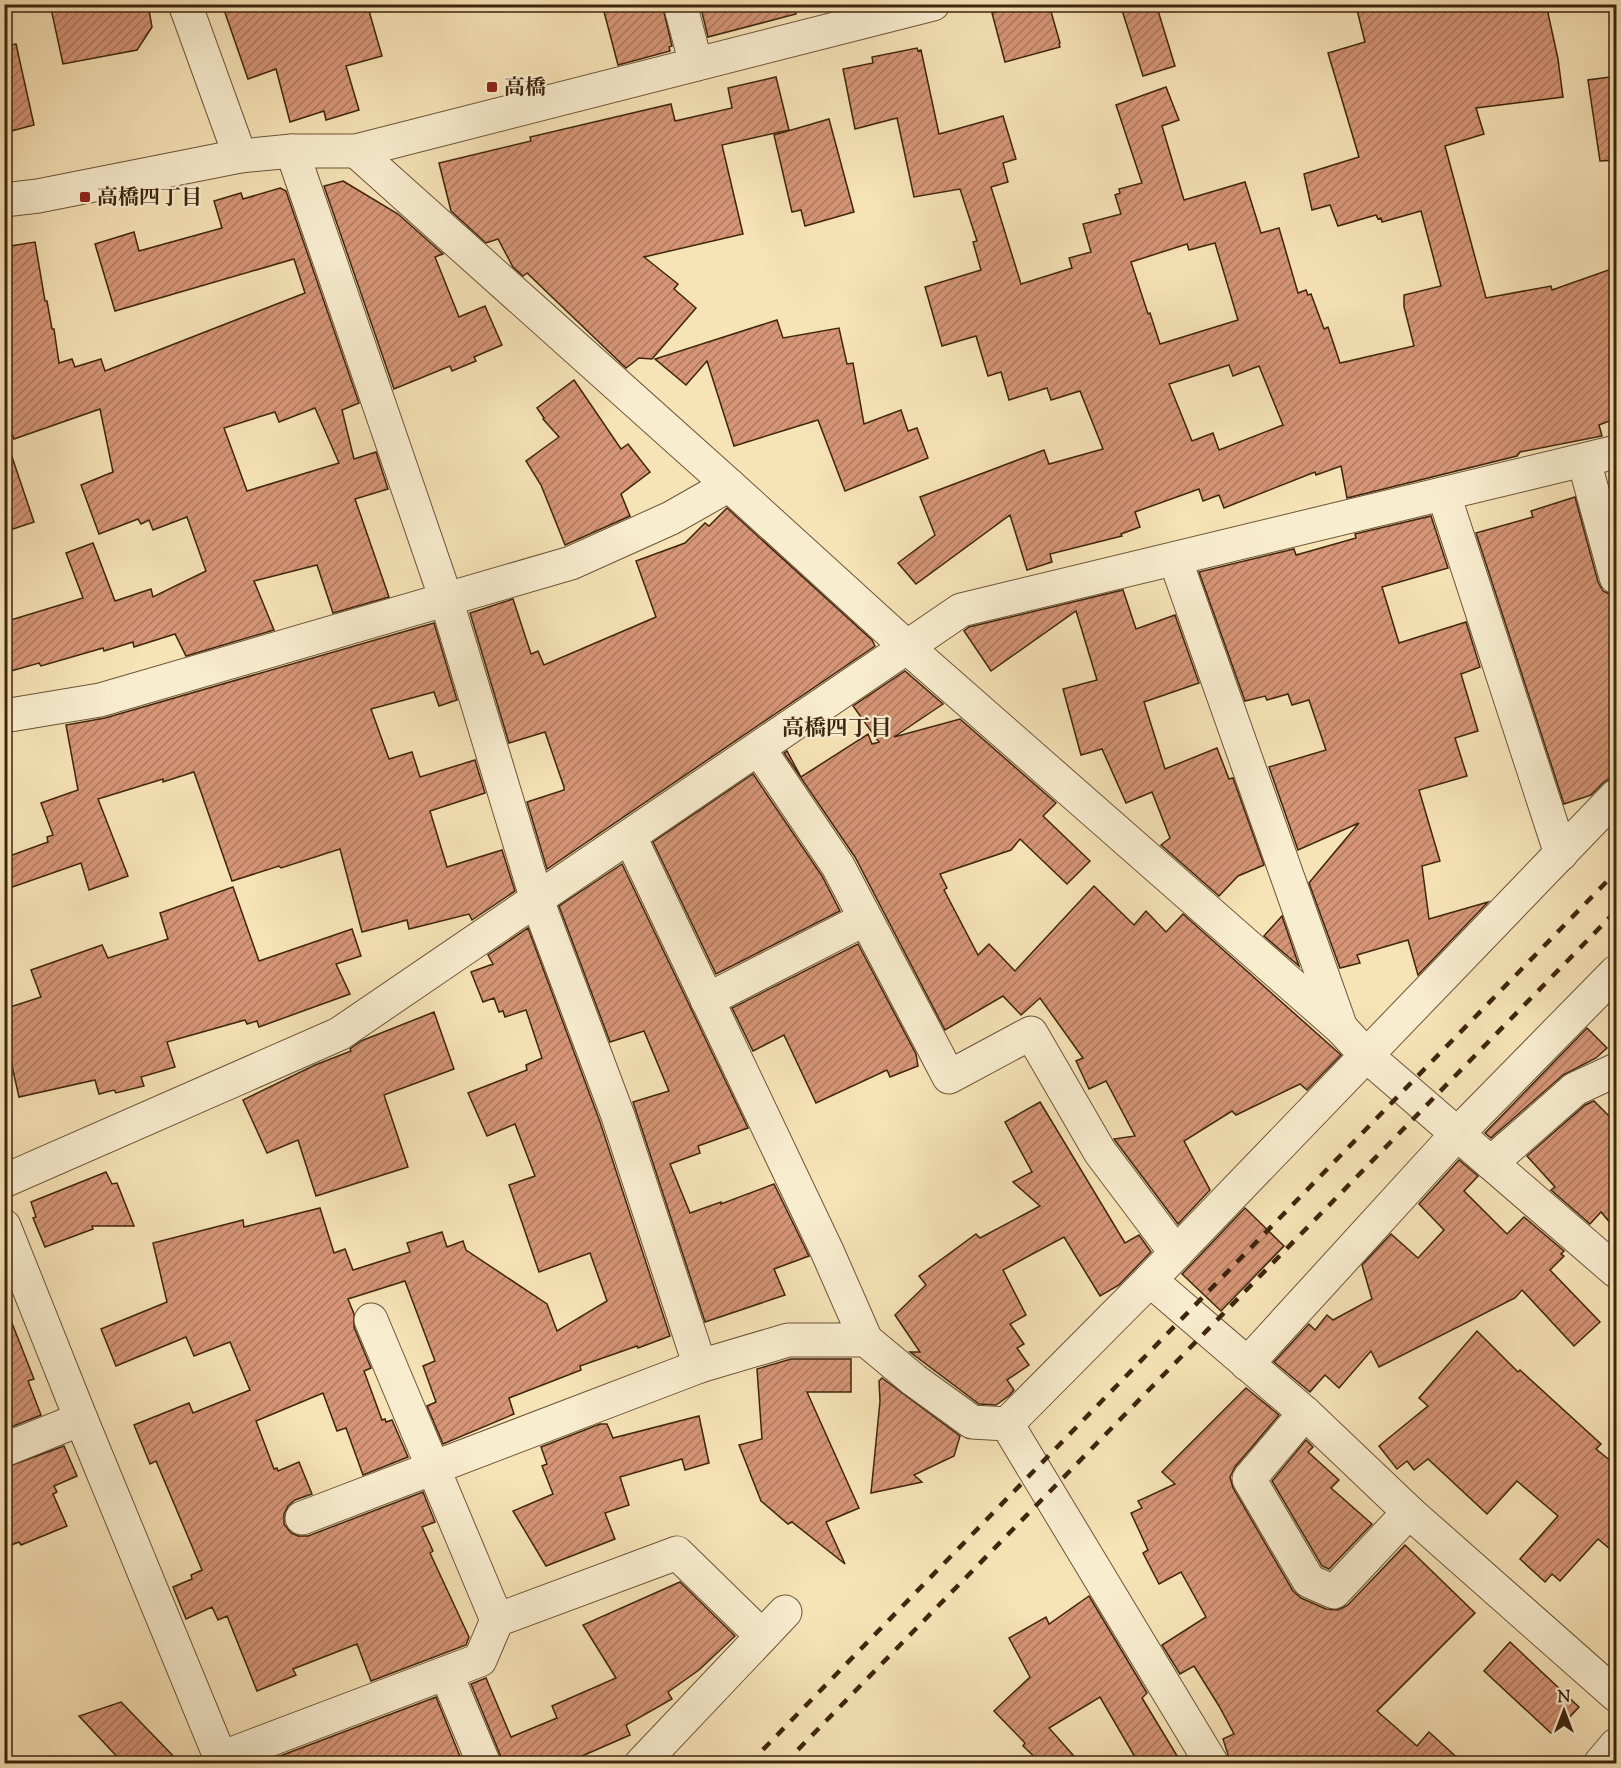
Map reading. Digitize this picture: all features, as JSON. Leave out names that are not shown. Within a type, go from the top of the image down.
[{"type":"street","points":[[185,4],[240,156]]},
{"type":"street","points":[[680,4],[696,64]]},
{"type":"street","points":[[4,200],[38,196],[240,156],[292,151],[356,151],[696,64],[884,11],[933,4]]},
{"type":"street","points":[[292,151],[446,599],[537,900],[618,1116],[700,1366]]},
{"type":"street","points":[[356,151],[908,648],[1341,1028],[1367,1056],[1617,1271]]},
{"type":"street","points":[[4,1181],[339,1034],[961,610],[1617,452]]},
{"type":"street","points":[[1584,461],[1617,578]]},
{"type":"street","points":[[4,716],[100,700],[571,562],[671,518],[729,485]]},
{"type":"street","points":[[1444,495],[1561,854]]},
{"type":"street","points":[[1175,559],[1341,1028]]},
{"type":"street","points":[[759,749],[838,866],[949,1077],[1031,1033],[1100,1152],[1176,1254]]},
{"type":"street","points":[[630,837],[827,1251],[866,1340],[914,1380],[972,1422],[1007,1424],[1176,1254],[1617,796]]},
{"type":"street","points":[[707,1000],[865,919]]},
{"type":"street","points":[[1247,1364],[1457,1134],[1617,972]]},
{"type":"street","points":[[1491,1163],[1575,1089],[1617,1070]]},
{"type":"street","points":[[4,1226],[222,1761],[480,1660],[497,1620],[371,1320]]},
{"type":"street","points":[[1150,1280],[1305,1413],[1409,1512],[1617,1695]]},
{"type":"street","points":[[302,1518],[433,1466],[700,1366],[788,1340],[866,1340]]},
{"type":"street","points":[[1305,1413],[1249,1479],[1309,1581],[1334,1592],[1409,1512]]},
{"type":"street","points":[[4,1450],[81,1419]]},
{"type":"street","points":[[1007,1424],[1212,1764]]},
{"type":"street","points":[[497,1620],[677,1553],[762,1636]]},
{"type":"street","points":[[641,1764],[785,1612]]},
{"type":"street","points":[[446,1673],[484,1764]]},
{"type":"street","points":[[1600,1764],[1617,1745]]},
{"type":"building","points":[[50,4],[148,4],[152,27],[137,50],[63,64]]},
{"type":"building","points":[[222,4],[367,4],[382,56],[346,66],[359,110],[326,120],[324,111],[290,122],[276,69],[248,79]]},
{"type":"building","points":[[602,4],[662,4],[672,46],[669,47],[670,51],[618,65]]},
{"type":"building","points":[[700,4],[794,4],[796,14],[708,37]]},
{"type":"building","points":[[1027,4],[1030,12],[1050,8],[1060,47],[1005,62],[992,13]]},
{"type":"building","points":[[1120,4],[1156,4],[1175,66],[1143,76]]},
{"type":"building","points":[[1357,4],[1546,4],[1558,59],[1563,97],[1476,108],[1484,134],[1445,146],[1486,298],[1551,286],[1552,290],[1617,267],[1617,418],[1599,425],[1602,436],[1520,452],[1517,456],[1347,498],[1341,466],[1316,475],[1315,472],[1224,508],[1219,495],[1203,501],[1199,489],[1135,512],[1140,527],[1121,534],[1122,536],[1050,554],[1052,562],[1027,570],[1010,515],[916,584],[898,563],[935,535],[920,497],[1044,450],[1049,464],[1103,449],[1080,391],[1051,400],[1047,388],[1009,400],[1001,372],[988,376],[976,336],[942,346],[925,287],[981,270],[973,242],[977,241],[960,189],[914,197],[897,118],[855,129],[843,69],[873,63],[872,57],[917,48],[918,51],[921,50],[939,134],[1003,116],[1016,159],[1003,163],[1008,182],[991,187],[1021,284],[1072,268],[1069,258],[1091,252],[1083,224],[1121,214],[1115,195],[1120,193],[1119,189],[1142,183],[1116,105],[1166,87],[1179,120],[1162,126],[1184,200],[1245,182],[1261,233],[1279,228],[1298,293],[1306,290],[1308,295],[1311,294],[1324,329],[1328,327],[1340,363],[1414,346],[1404,307],[1404,295],[1441,286],[1421,211],[1382,222],[1381,218],[1378,219],[1376,215],[1338,226],[1330,205],[1312,210],[1304,174],[1359,157],[1328,53],[1365,42],[1357,10],[1359,10]],"holes":[[[1215,243],[1238,320],[1160,344],[1131,262],[1187,244],[1189,250]],[[1229,365],[1233,376],[1259,366],[1283,425],[1219,450],[1213,433],[1192,441],[1169,384]]]},
{"type":"building","points":[[16,44],[34,125],[4,133],[4,46]]},
{"type":"building","points":[[1617,76],[1617,160],[1600,161],[1588,80]]},
{"type":"building","points":[[776,77],[789,130],[722,145],[743,234],[644,257],[678,284],[674,289],[696,308],[652,359],[639,358],[626,368],[527,273],[523,276],[513,267],[498,239],[486,243],[451,211],[439,163],[531,141],[530,137],[671,104],[675,121],[732,108],[728,88]]},
{"type":"building","points":[[829,119],[854,212],[805,226],[801,210],[792,212],[774,135]]},
{"type":"building","points":[[343,181],[398,214],[443,254],[435,257],[459,317],[485,306],[502,345],[474,357],[476,361],[452,371],[450,366],[394,389],[324,186]]},
{"type":"building","points":[[280,188],[286,191],[359,403],[342,410],[354,459],[376,452],[388,489],[355,499],[389,597],[333,613],[317,565],[254,581],[274,630],[186,656],[175,634],[134,647],[133,642],[104,651],[103,648],[41,666],[39,663],[4,673],[4,622],[83,598],[66,553],[93,543],[115,601],[151,589],[153,597],[206,571],[187,517],[153,530],[149,520],[141,524],[138,519],[99,534],[81,485],[113,472],[100,409],[14,439],[4,415],[4,247],[35,242],[59,363],[72,359],[75,367],[101,359],[105,371],[305,293],[294,259],[115,311],[95,244],[134,232],[139,251],[222,228],[214,201],[241,193],[243,199]],"holes":[[[315,408],[339,463],[247,491],[224,428],[275,412],[279,422]]]},
{"type":"building","points":[[777,320],[783,338],[839,328],[847,364],[853,363],[864,424],[901,410],[908,431],[917,428],[928,458],[845,491],[818,420],[734,446],[707,361],[686,385],[655,359]]},
{"type":"building","points":[[574,380],[621,449],[628,444],[650,472],[621,494],[630,516],[565,545],[541,485],[526,461],[559,437],[543,419],[537,408]]},
{"type":"building","points":[[9,448],[34,522],[4,532],[4,449]]},
{"type":"building","points":[[1575,497],[1598,582],[1603,591],[1617,595],[1616,778],[1610,778],[1591,795],[1564,804],[1476,533],[1533,517],[1531,511]]},
{"type":"building","points":[[727,508],[872,640],[875,646],[547,869],[527,802],[564,790],[564,787],[545,732],[509,743],[470,613],[513,599],[531,654],[538,651],[544,665],[656,617],[636,561],[685,543],[705,523],[709,526]]},
{"type":"building","points":[[1431,516],[1448,568],[1382,587],[1399,643],[1466,622],[1480,667],[1461,674],[1478,731],[1455,738],[1467,776],[1419,790],[1440,861],[1422,866],[1429,919],[1488,902],[1418,975],[1408,940],[1357,955],[1360,963],[1340,968],[1309,883],[1359,823],[1298,850],[1269,767],[1326,750],[1309,700],[1292,705],[1288,694],[1267,700],[1265,696],[1245,701],[1199,572],[1294,549],[1296,555],[1356,538],[1355,534]]},
{"type":"building","points":[[1123,590],[1136,629],[1175,615],[1199,683],[1144,702],[1165,769],[1217,748],[1229,779],[1233,778],[1264,865],[1238,876],[1219,896],[1161,845],[1170,838],[1152,792],[1126,803],[1102,749],[1081,755],[1063,689],[1097,680],[1076,611],[991,671],[964,631],[969,627]]},
{"type":"building","points":[[434,623],[457,700],[439,706],[434,692],[371,709],[389,759],[412,752],[420,777],[475,760],[485,793],[430,811],[447,867],[502,850],[515,891],[472,920],[469,914],[409,929],[407,920],[362,932],[340,849],[232,881],[194,772],[98,799],[128,876],[89,890],[81,863],[4,890],[4,858],[48,842],[47,837],[53,835],[41,803],[78,790],[66,725],[105,718]]},
{"type":"building","points":[[905,671],[943,704],[894,737],[960,719],[1056,803],[1043,816],[1090,861],[1067,884],[1020,839],[1011,850],[940,874],[947,888],[944,890],[978,955],[989,944],[1015,971],[1094,886],[1134,925],[1146,911],[1166,932],[1183,914],[1341,1055],[1307,1090],[1300,1084],[1236,1115],[1232,1111],[1184,1141],[1210,1190],[1178,1224],[1114,1139],[1135,1136],[1106,1081],[1089,1089],[1076,1061],[1083,1058],[1040,998],[1021,1015],[1003,996],[945,1030],[855,857],[784,753],[787,751],[801,777],[868,734],[872,744],[879,742],[853,706]]},
{"type":"building","points":[[753,774],[822,876],[840,911],[716,974],[653,842]]},
{"type":"building","points":[[622,864],[748,1128],[698,1146],[700,1153],[670,1164],[690,1213],[774,1184],[809,1256],[774,1269],[785,1295],[705,1322],[633,1102],[669,1091],[644,1031],[610,1042],[559,906]]},
{"type":"building","points":[[233,887],[259,961],[352,929],[361,956],[336,964],[350,994],[259,1027],[257,1021],[247,1024],[245,1020],[167,1042],[175,1067],[141,1077],[144,1086],[116,1093],[114,1090],[99,1094],[95,1080],[19,1097],[4,1031],[4,1009],[41,997],[31,970],[102,945],[108,958],[168,939],[160,913]]},
{"type":"building","points":[[1282,916],[1299,966],[1264,936]]},
{"type":"building","points":[[528,928],[600,1122],[670,1336],[580,1366],[581,1370],[509,1398],[514,1414],[443,1444],[427,1406],[436,1402],[423,1366],[435,1361],[405,1281],[348,1299],[354,1314],[354,1327],[371,1368],[364,1371],[382,1420],[385,1419],[386,1422],[392,1420],[408,1457],[363,1475],[346,1428],[337,1431],[323,1393],[256,1421],[274,1469],[277,1468],[278,1471],[299,1462],[312,1494],[295,1500],[288,1506],[284,1514],[284,1524],[291,1533],[308,1536],[423,1492],[435,1522],[422,1527],[433,1551],[430,1553],[469,1637],[466,1645],[371,1681],[357,1644],[293,1669],[296,1675],[257,1691],[227,1616],[218,1620],[212,1607],[186,1619],[173,1587],[192,1579],[191,1575],[202,1570],[156,1461],[150,1464],[134,1425],[189,1403],[193,1413],[250,1390],[230,1342],[194,1356],[186,1337],[116,1366],[101,1329],[167,1302],[153,1243],[243,1220],[244,1227],[320,1208],[334,1253],[345,1249],[353,1270],[410,1252],[407,1243],[442,1232],[447,1247],[463,1241],[466,1250],[547,1304],[557,1331],[607,1301],[590,1253],[539,1272],[509,1185],[535,1176],[515,1124],[487,1136],[468,1093],[527,1070],[526,1065],[542,1058],[526,1010],[505,1017],[503,1011],[499,1012],[494,998],[483,1002],[471,972],[493,964],[488,955]]},
{"type":"building","points":[[858,944],[916,1054],[918,1066],[890,1077],[887,1070],[816,1103],[784,1035],[753,1051],[732,1008]]},
{"type":"building","points":[[434,1012],[454,1069],[384,1095],[408,1167],[316,1196],[298,1140],[267,1153],[243,1100],[315,1065],[351,1051],[350,1049],[361,1041]]},
{"type":"building","points":[[1587,1028],[1607,1048],[1596,1058],[1563,1075],[1491,1138],[1485,1133]]},
{"type":"building","points":[[1594,1101],[1617,1124],[1617,1231],[1601,1212],[1590,1224],[1551,1190],[1555,1187],[1527,1156],[1585,1105]]},
{"type":"building","points":[[1040,1102],[1125,1243],[1139,1235],[1151,1252],[1119,1285],[1100,1296],[1064,1237],[1003,1270],[1026,1315],[1010,1324],[1024,1344],[1017,1348],[1029,1365],[1007,1380],[1014,1390],[1010,1395],[996,1405],[979,1404],[910,1352],[920,1352],[895,1315],[926,1285],[919,1276],[976,1234],[980,1238],[1040,1206],[1013,1182],[1032,1172],[1005,1122]]},
{"type":"building","points":[[1459,1160],[1478,1176],[1464,1191],[1507,1234],[1524,1217],[1564,1251],[1561,1254],[1564,1256],[1550,1270],[1600,1322],[1574,1346],[1522,1290],[1515,1298],[1379,1367],[1371,1351],[1339,1388],[1325,1375],[1310,1392],[1274,1362],[1309,1324],[1315,1330],[1327,1315],[1333,1320],[1372,1299],[1362,1265],[1391,1234],[1418,1258],[1444,1230],[1419,1204]]},
{"type":"building","points":[[106,1172],[112,1184],[117,1183],[134,1226],[92,1226],[93,1229],[45,1247],[33,1218],[36,1217],[31,1202]]},
{"type":"building","points":[[1245,1208],[1284,1246],[1221,1311],[1182,1274]]},
{"type":"building","points":[[6,1308],[34,1379],[28,1381],[41,1415],[4,1430],[4,1309]]},
{"type":"building","points":[[1477,1331],[1518,1372],[1520,1370],[1601,1444],[1596,1449],[1617,1466],[1617,1555],[1598,1539],[1560,1581],[1552,1574],[1545,1582],[1520,1559],[1558,1516],[1517,1481],[1487,1514],[1428,1459],[1414,1470],[1407,1461],[1397,1469],[1379,1446],[1428,1406],[1419,1398]]},
{"type":"building","points":[[791,1359],[851,1359],[851,1392],[807,1392],[859,1508],[826,1522],[845,1564],[792,1522],[788,1524],[761,1501],[739,1445],[762,1439],[757,1369]]},
{"type":"building","points":[[882,1378],[960,1436],[954,1456],[914,1475],[922,1482],[871,1493],[880,1401],[879,1381]]},
{"type":"building","points":[[1246,1388],[1279,1415],[1235,1467],[1230,1477],[1233,1488],[1293,1591],[1301,1598],[1326,1609],[1338,1610],[1348,1605],[1405,1545],[1475,1613],[1377,1711],[1417,1746],[1429,1732],[1464,1764],[1231,1764],[1223,1739],[1234,1734],[1219,1706],[1194,1666],[1180,1674],[1162,1645],[1206,1617],[1181,1572],[1159,1584],[1143,1553],[1148,1550],[1131,1513],[1142,1508],[1138,1501],[1175,1484],[1162,1472]]},
{"type":"building","points":[[699,1416],[709,1463],[685,1470],[682,1459],[620,1477],[629,1505],[605,1513],[615,1539],[546,1566],[513,1511],[553,1494],[542,1466],[547,1464],[541,1447],[600,1424],[607,1424],[613,1438]]},
{"type":"building","points":[[1306,1440],[1313,1447],[1308,1452],[1339,1480],[1331,1488],[1372,1524],[1329,1569],[1322,1566],[1272,1481]]},
{"type":"building","points":[[64,1446],[77,1476],[54,1486],[57,1492],[53,1494],[67,1526],[21,1545],[19,1542],[4,1548],[4,1468]]},
{"type":"building","points":[[680,1582],[735,1636],[699,1670],[668,1692],[672,1699],[626,1725],[630,1735],[582,1756],[585,1764],[502,1764],[471,1684],[486,1678],[511,1737],[557,1718],[552,1706],[616,1678],[583,1625]]},
{"type":"building","points":[[1089,1596],[1147,1693],[1142,1698],[1182,1764],[1139,1764],[1100,1697],[1049,1728],[1081,1764],[1042,1764],[1023,1746],[1025,1743],[994,1711],[1030,1677],[1009,1638],[1046,1617],[1049,1624]]},
{"type":"building","points":[[1510,1642],[1579,1707],[1553,1735],[1484,1671]]},
{"type":"building","points":[[436,1697],[463,1764],[259,1764]]},
{"type":"building","points":[[121,1702],[181,1764],[124,1764],[79,1716]]},
{"type":"railway","points":[[749,1764],[1616,872]]},
{"type":"railway","points":[[784,1764],[1616,911]]},
{"type":"place","name":"高橋","points":[[492,87]]},
{"type":"place","name":"高橋四丁目","points":[[85,197]]},
{"type":"district","name":"高橋四丁目","points":[[837,727]]}]
